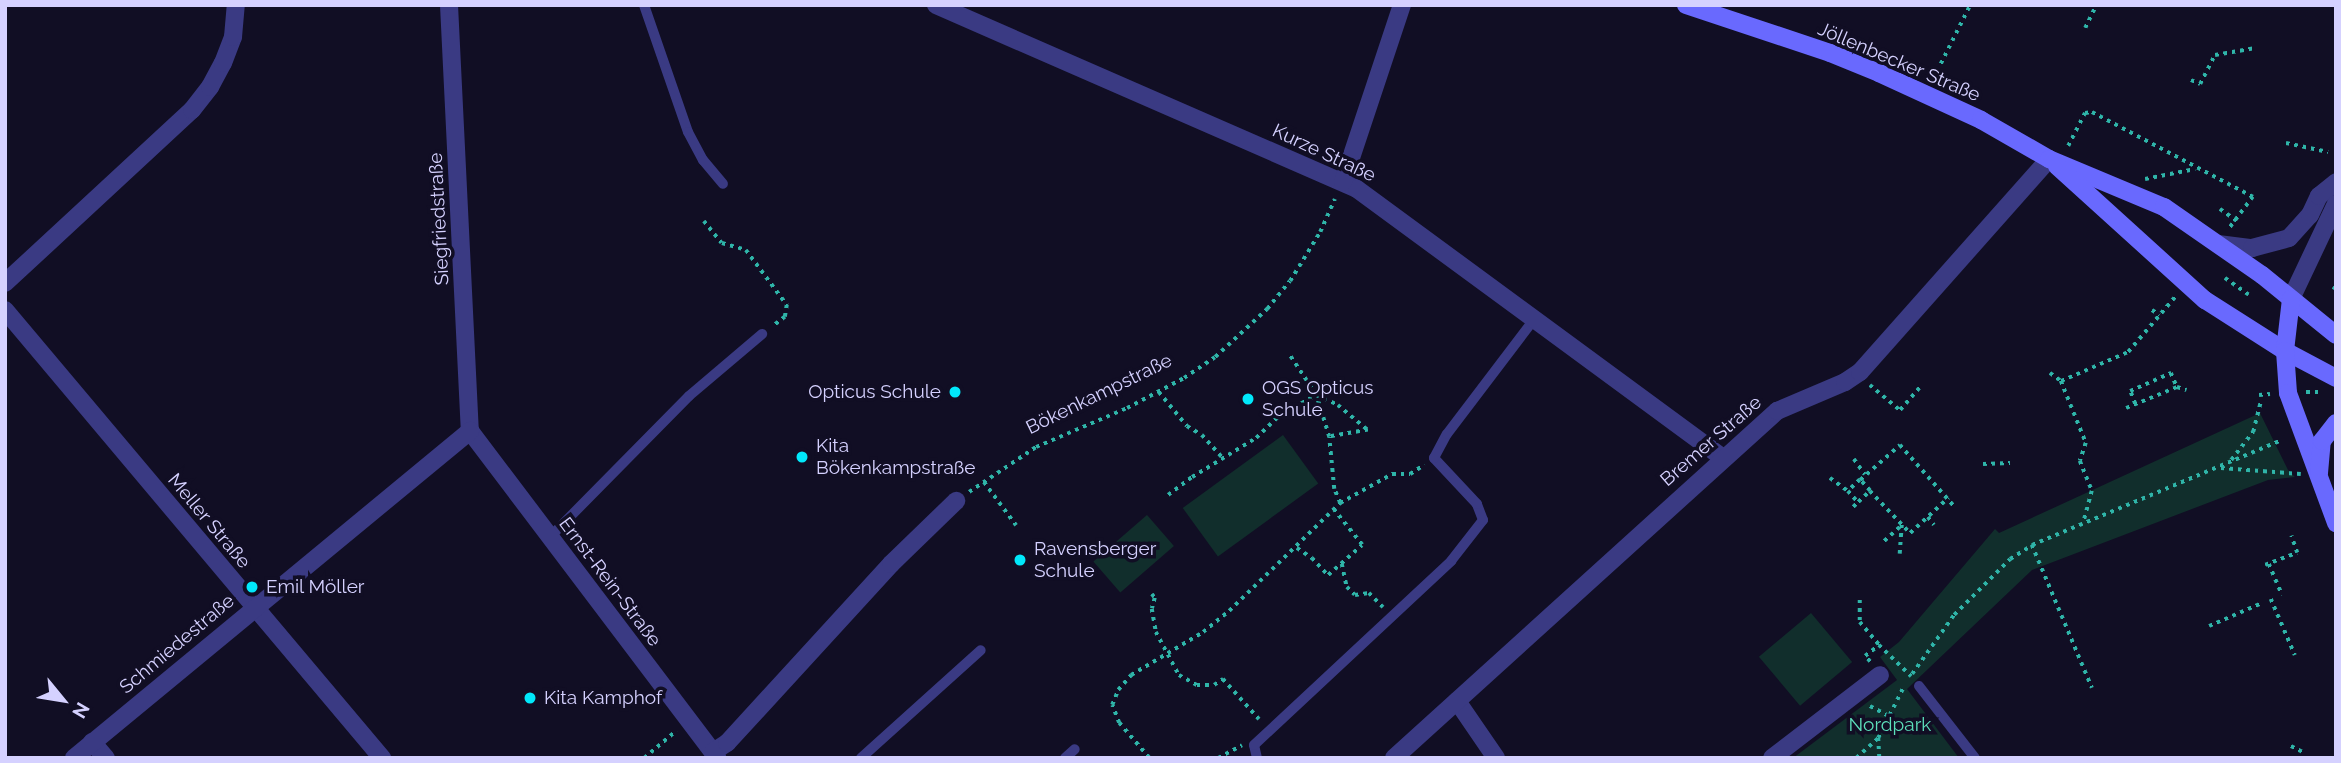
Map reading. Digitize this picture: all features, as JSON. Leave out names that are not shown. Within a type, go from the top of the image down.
[{"type":"main road","name":"Jöllenbecker Straße","points":[[1686,5],[1706,8],[1830,53],[1981,120],[2049,159],[2164,207],[2218,244],[2336,335]]},
{"type":"main road","name":"Jöllenbecker Straße","points":[[2049,159],[2186,285],[2244,327],[2336,377]]},
{"type":"main road","points":[[2291,299],[2285,351],[2288,393],[2336,523]]},
{"type":"main road","points":[[2319,483],[2318,465],[2322,441],[2336,423]]},
{"type":"street","points":[[5,283],[192,110],[210,87],[223,63],[233,37],[236,5]]},
{"type":"street","name":"Siegfriedstraße","points":[[449,5],[470,431]]},
{"type":"street","name":"Kurze Straße","points":[[936,5],[1343,182],[1370,197],[1722,457]]},
{"type":"street","points":[[1343,182],[1402,5]]},
{"type":"street","name":"Bremer Straße","points":[[1394,758],[1722,457],[1777,411],[1858,374],[2049,159]]},
{"type":"street","points":[[2218,244],[2252,248],[2289,238],[2310,215],[2319,195],[2336,182]]},
{"type":"street","points":[[2291,299],[2336,204]]},
{"type":"street","name":"Meller Straße","points":[[5,310],[382,758]]},
{"type":"street","name":"Ernst-Rein-Straße","points":[[470,431],[715,755]]},
{"type":"street","name":"Schmiedestraße","points":[[74,758],[470,431]]},
{"type":"street","points":[[715,755],[891,564],[956,501]]},
{"type":"street","points":[[1772,758],[1880,675]]},
{"type":"street","points":[[1457,701],[1496,758]]},
{"type":"street","points":[[92,742],[106,758]]},
{"type":"lane","points":[[644,5],[688,132],[703,160],[723,184]]},
{"type":"lane","points":[[1257,758],[1254,745],[1451,561],[1483,520],[1477,504],[1434,458],[1447,434],[1535,318]]},
{"type":"lane","points":[[550,537],[689,396],[762,334]]},
{"type":"lane","points":[[861,758],[981,650]]},
{"type":"lane","points":[[1919,686],[1975,758]]},
{"type":"lane","points":[[1065,758],[1075,748]]},
{"type":"path","points":[[1926,94],[1970,5]]},
{"type":"path","points":[[2085,28],[2096,5]]},
{"type":"path","points":[[2191,80],[2200,84],[2215,55],[2255,48]]},
{"type":"path","points":[[2070,141],[2085,113],[2092,113],[2253,197],[2218,244]]},
{"type":"path","points":[[2286,143],[2328,152]]},
{"type":"path","points":[[2138,195],[2144,179],[2197,168]]},
{"type":"path","name":"Bökenkampstraße","points":[[956,501],[1035,447],[1159,392],[1215,357],[1267,309],[1306,257],[1343,182]]},
{"type":"path","points":[[2220,209],[2236,221]]},
{"type":"path","points":[[704,220],[722,243],[746,250],[787,305],[785,317],[762,334]]},
{"type":"path","points":[[2225,278],[2249,295]]},
{"type":"path","points":[[2061,381],[2128,352],[2186,285]]},
{"type":"path","points":[[2152,310],[2160,315]]},
{"type":"path","points":[[1288,353],[1316,395],[1329,437],[1334,489],[1340,503]]},
{"type":"path","points":[[2050,373],[2061,381],[2086,443],[2080,461],[2092,491],[2083,524]]},
{"type":"path","points":[[2135,404],[2130,391],[2171,373],[2177,387]]},
{"type":"path","points":[[1858,374],[1900,410],[1921,386]]},
{"type":"path","points":[[2126,408],[2177,387],[2187,390]]},
{"type":"path","points":[[1159,392],[1187,426],[1202,435],[1222,457]]},
{"type":"path","points":[[1316,395],[1338,405],[1368,430],[1329,437]]},
{"type":"path","points":[[1168,495],[1222,457],[1256,438],[1279,416],[1316,395]]},
{"type":"path","points":[[2225,465],[2235,458],[2253,432],[2261,401]]},
{"type":"path","points":[[1856,758],[1878,738],[1910,676],[1954,614],[2010,559],[2032,545],[2279,441]]},
{"type":"path","points":[[1848,491],[1900,445],[1954,506]]},
{"type":"path","points":[[1149,758],[1119,723],[1112,705],[1118,690],[1131,675],[1203,632],[1297,548],[1340,503],[1392,474],[1410,474],[1434,458]]},
{"type":"path","points":[[1854,460],[1865,475]]},
{"type":"path","points":[[1983,464],[2010,463]]},
{"type":"path","points":[[2218,468],[2319,483]]},
{"type":"path","points":[[1830,478],[1858,502]]},
{"type":"path","points":[[1860,480],[1910,533],[1948,498]]},
{"type":"path","points":[[984,482],[1016,525]]},
{"type":"path","points":[[1853,508],[1870,491]]},
{"type":"path","points":[[1297,548],[1312,558],[1328,575],[1362,545],[1334,510]]},
{"type":"path","points":[[1928,517],[1934,525]]},
{"type":"path","points":[[1884,541],[1902,525]]},
{"type":"path","points":[[1900,554],[1902,525]]},
{"type":"path","points":[[2282,595],[2267,564],[2297,552],[2291,536]]},
{"type":"path","points":[[2032,545],[2092,688]]},
{"type":"path","points":[[1341,564],[1347,587],[1355,595],[1370,593],[1392,616]]},
{"type":"path","points":[[1152,594],[1155,598],[1152,609],[1156,632],[1179,675],[1197,685],[1214,685],[1223,679],[1270,731]]},
{"type":"path","points":[[2271,599],[2295,655]]},
{"type":"path","points":[[1860,600],[1860,622],[1879,645]]},
{"type":"path","points":[[2209,626],[2262,603]]},
{"type":"path","points":[[645,758],[688,720]]},
{"type":"path","points":[[1878,738],[1879,758]]},
{"type":"path","points":[[1218,758],[1238,746],[1254,745]]},
{"type":"path","points":[[2291,746],[2305,753]]},
{"type":"green space","name":"Nordpark","points":[[2260,413],[2288,470],[2295,477],[2268,480],[2032,570],[1907,689],[1959,758],[1793,758],[1897,680],[1880,657],[1899,642],[1995,529],[1999,533]]},
{"type":"green space","points":[[1283,435],[1318,484],[1218,556],[1183,508]]},
{"type":"green space","points":[[1147,515],[1174,546],[1120,593],[1093,562]]},
{"type":"green space","points":[[1811,613],[1852,662],[1800,706],[1759,657]]},
{"type":"place","name":"Opticus Schule","points":[[955,392]]},
{"type":"place","name":"OGS Opticus Schule","points":[[1248,399]]},
{"type":"place","name":"Kita Bökenkampstraße","points":[[802,457]]},
{"type":"place","name":"Ravensberger Schule","points":[[1020,560]]},
{"type":"place","name":"Emil Möller","points":[[252,587]]},
{"type":"place","name":"Kita Kamphof","points":[[530,698]]}]
